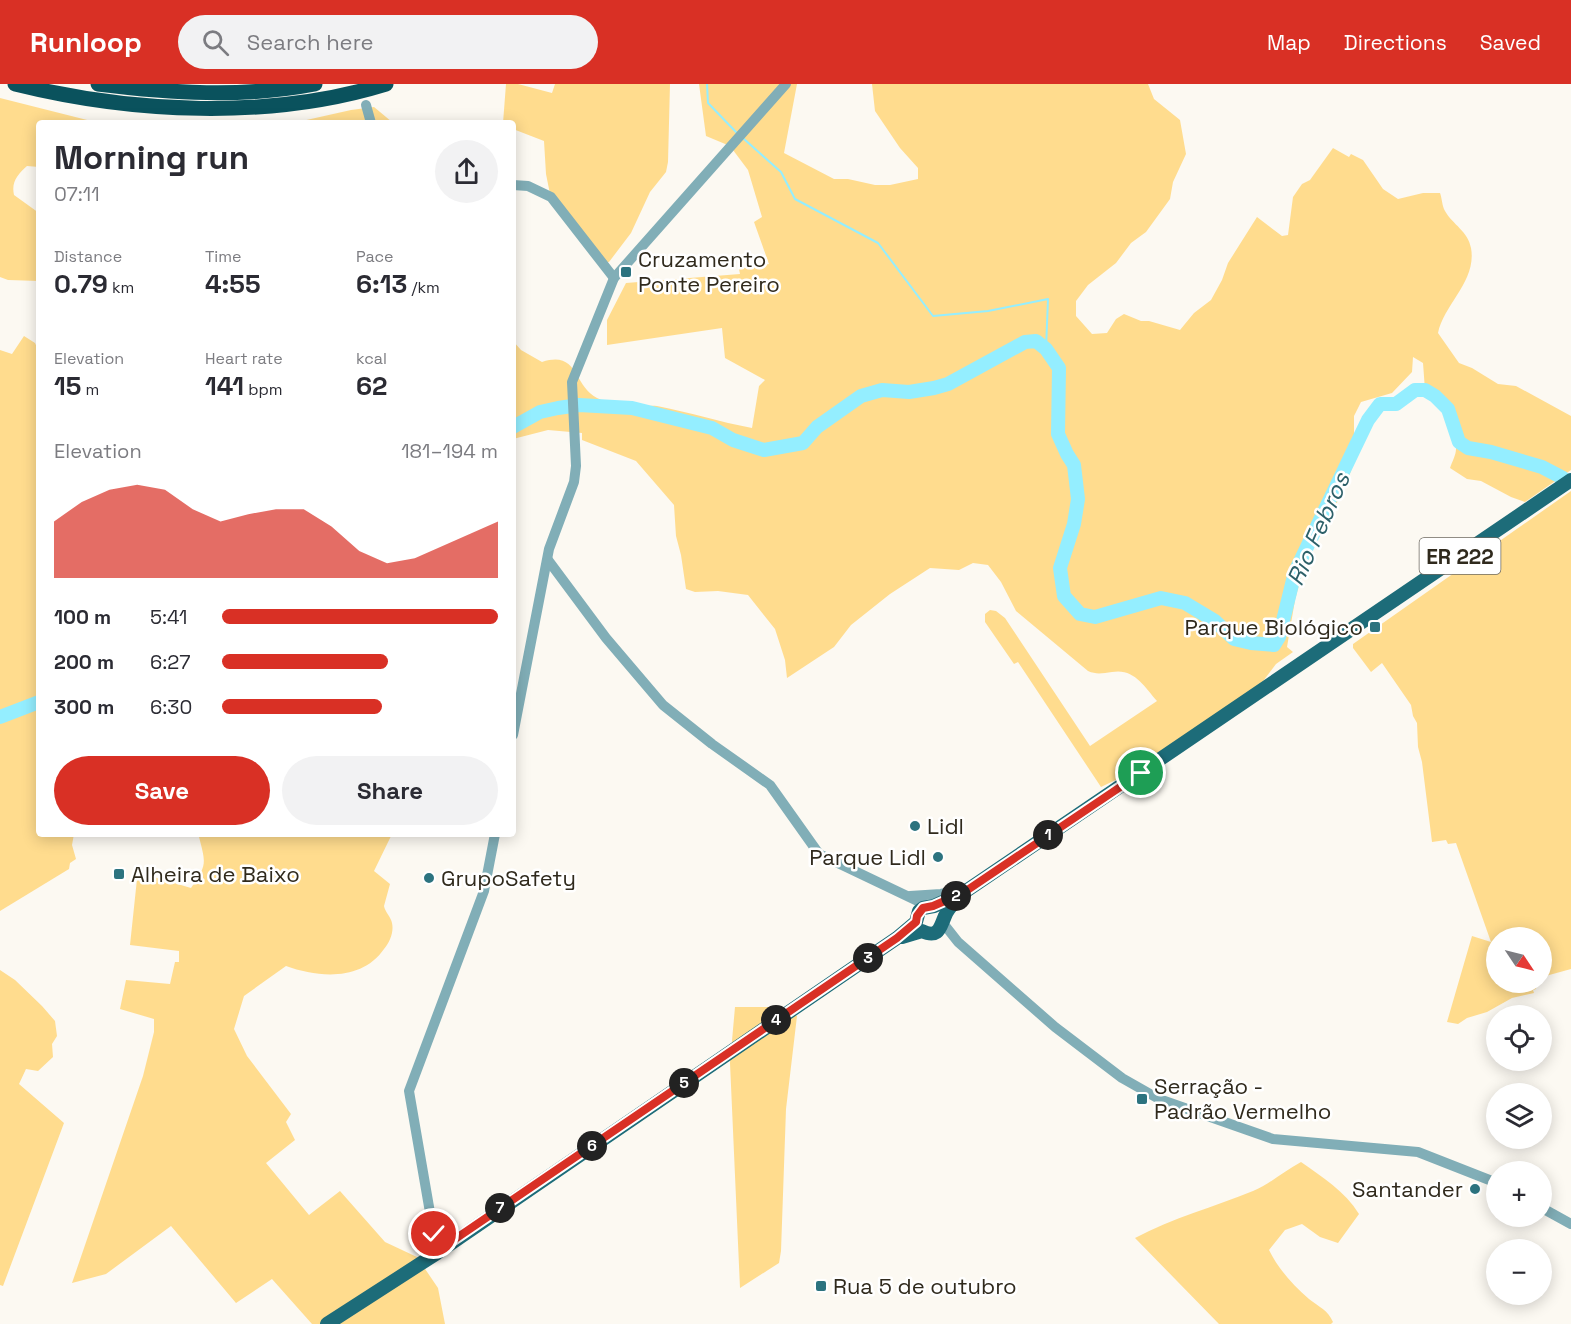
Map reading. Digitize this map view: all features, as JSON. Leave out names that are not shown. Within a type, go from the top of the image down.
[{"type":"highway","points":[[15,84],[57,94],[131,105],[224,108],[282,104],[335,96],[386,84]]},
{"type":"highway","points":[[98,84],[147,90],[233,93],[315,84]]},
{"type":"main road","name":"ER 222","points":[[327,1324],[897,938],[918,923],[919,911],[967,890],[1571,480]]},
{"type":"main road","name":"ER 222","points":[[918,923],[932,933],[967,890]]},
{"type":"main road","points":[[931,906],[938,909],[941,924]]},
{"type":"street","points":[[516,720],[549,549],[574,482],[576,466],[572,382],[614,278],[786,84]]},
{"type":"street","points":[[366,105],[370,120]]},
{"type":"street","points":[[516,185],[528,186],[551,197],[614,278]]},
{"type":"street","points":[[548,560],[600,631],[663,705],[712,744],[770,785],[819,854],[931,906]]},
{"type":"street","points":[[436,1252],[409,1091],[484,891],[494,837]]},
{"type":"street","points":[[906,896],[967,890]]},
{"type":"street","points":[[906,896],[918,923]]},
{"type":"street","points":[[941,924],[958,942],[1055,1027],[1122,1078],[1159,1099],[1273,1139],[1419,1152],[1486,1179]]},
{"type":"street","points":[[1552,1214],[1571,1224]]},
{"type":"shaded area","points":[[506,84],[518,84],[552,93],[555,84],[670,84],[666,172],[650,192],[631,233],[609,262],[601,263],[550,194],[544,141],[516,130],[516,120],[503,120]]},
{"type":"shaded area","points":[[699,84],[797,84],[784,153],[834,179],[890,185],[918,179],[918,168],[900,148],[875,111],[872,84],[1148,84],[1154,99],[1180,120],[1186,154],[1173,182],[1170,199],[1146,232],[1131,243],[1116,263],[1088,285],[1076,301],[1076,316],[1092,334],[1107,333],[1116,319],[1124,314],[1141,321],[1180,330],[1194,313],[1211,300],[1228,263],[1257,217],[1282,236],[1288,235],[1293,197],[1302,184],[1310,180],[1333,148],[1349,157],[1351,154],[1363,160],[1383,189],[1398,199],[1423,193],[1440,193],[1445,211],[1469,242],[1472,260],[1465,282],[1441,322],[1438,333],[1459,363],[1498,384],[1516,386],[1571,416],[1571,470],[1525,502],[1481,481],[1467,479],[1450,468],[1456,449],[1452,423],[1443,408],[1425,390],[1423,363],[1413,357],[1412,372],[1392,393],[1361,402],[1354,416],[1354,453],[1351,471],[1332,514],[1315,539],[1295,600],[1287,647],[1293,652],[1276,664],[1261,684],[1128,774],[1101,787],[1018,662],[1014,664],[985,622],[985,614],[990,610],[996,611],[1005,618],[1090,746],[1157,701],[1132,675],[1120,671],[1097,673],[1088,671],[1016,611],[1001,582],[988,565],[973,563],[959,570],[930,568],[890,594],[851,625],[834,647],[787,678],[785,660],[775,629],[748,595],[718,591],[695,592],[686,589],[676,536],[674,505],[636,461],[582,440],[582,433],[548,430],[516,438],[516,344],[521,350],[542,362],[563,361],[574,371],[589,393],[605,401],[634,407],[657,406],[752,428],[759,386],[765,380],[725,358],[722,328],[607,345],[607,320],[626,283],[740,274],[739,269],[769,264],[754,222],[762,217],[748,170],[730,146],[706,136]]},
{"type":"shaded area","points":[[0,98],[87,120],[36,120],[36,167],[27,166],[18,175],[13,190],[14,195],[36,211],[36,281],[8,280],[0,277]]},
{"type":"shaded area","points":[[374,107],[390,120],[306,120]]},
{"type":"shaded area","points":[[24,336],[36,345],[36,837],[73,837],[72,845],[76,859],[70,863],[69,869],[0,911],[0,350],[12,354]]},
{"type":"shaded area","points":[[1571,491],[1571,969],[1552,974],[1552,927],[1486,928],[1456,843],[1448,844],[1446,840],[1432,842],[1418,747],[1417,723],[1411,705],[1382,663],[1371,672],[1353,648],[1353,644]]},
{"type":"shaded area","points":[[199,837],[391,837],[374,871],[390,884],[384,906],[391,921],[392,930],[390,940],[384,949],[364,967],[352,972],[312,973],[286,966],[244,996],[234,1029],[247,1056],[291,1114],[286,1122],[295,1140],[266,1163],[309,1215],[340,1191],[385,1242],[417,1257],[438,1288],[445,1324],[312,1324],[272,1279],[236,1303],[171,1226],[106,1274],[72,1283],[143,1076],[154,1032],[154,1019],[120,1009],[126,980],[170,984],[175,962],[179,962],[179,951],[130,945],[137,879],[147,875],[191,888],[204,864]]},
{"type":"shaded area","points":[[1472,936],[1486,940],[1486,993],[1534,993],[1512,998],[1500,1005],[1486,1005],[1486,1012],[1467,1018],[1458,1024],[1447,1022]]},
{"type":"shaded area","points":[[0,970],[15,980],[55,1021],[57,1036],[52,1044],[53,1057],[38,1071],[26,1069],[19,1084],[64,1123],[3,1286],[0,1285]]},
{"type":"shaded area","points":[[735,1007],[784,1007],[797,1016],[786,1109],[779,1263],[740,1288],[730,1063]]},
{"type":"shaded area","points":[[1301,1162],[1340,1191],[1359,1214],[1338,1243],[1320,1237],[1302,1224],[1285,1230],[1269,1250],[1292,1283],[1329,1314],[1333,1322],[1331,1324],[1219,1324],[1135,1238],[1253,1191]]},
{"type":"waterway","points":[[707,84],[708,103],[736,132]]},
{"type":"waterway","points":[[744,139],[781,172],[795,199],[878,243],[933,316],[988,311],[1048,299],[1046,349]]},
{"type":"waterway","name":"Rio Febros","points":[[516,425],[540,412],[558,408],[579,405],[632,408],[712,428],[733,440],[764,450],[803,443],[817,427],[861,396],[882,390],[909,392],[948,384],[1025,342],[1036,341],[1046,349],[1059,368],[1058,434],[1074,465],[1078,499],[1074,524],[1060,568],[1064,596],[1080,614],[1095,617],[1161,598],[1185,603],[1215,621],[1234,639],[1274,645],[1279,637],[1295,572],[1368,420],[1380,404],[1396,404],[1415,390],[1425,390],[1448,409],[1459,442],[1468,448],[1491,452],[1542,467],[1563,478]]},
{"type":"waterway","name":"Rio Febros","points":[[0,717],[36,703]]},
{"type":"place","name":"Cruzamento Ponte Pereiro","points":[[626,272]]},
{"type":"place","name":"Parque Biológico","points":[[1375,627]]},
{"type":"place","name":"Lidl","points":[[915,826]]},
{"type":"place","name":"Parque Lidl","points":[[938,857]]},
{"type":"place","name":"Alheira de Baixo","points":[[119,874]]},
{"type":"place","name":"GrupoSafety","points":[[429,878]]},
{"type":"place","name":"Serração - Padrão Vermelho","points":[[1142,1099]]},
{"type":"place","name":"Santander","points":[[1475,1189]]},
{"type":"place","name":"Rua 5 de outubro","points":[[821,1286]]},
{"type":"route","points":[[434,1234],[436,1252],[897,938],[916,922],[919,911],[923,908],[963,893],[1141,773]]}]
